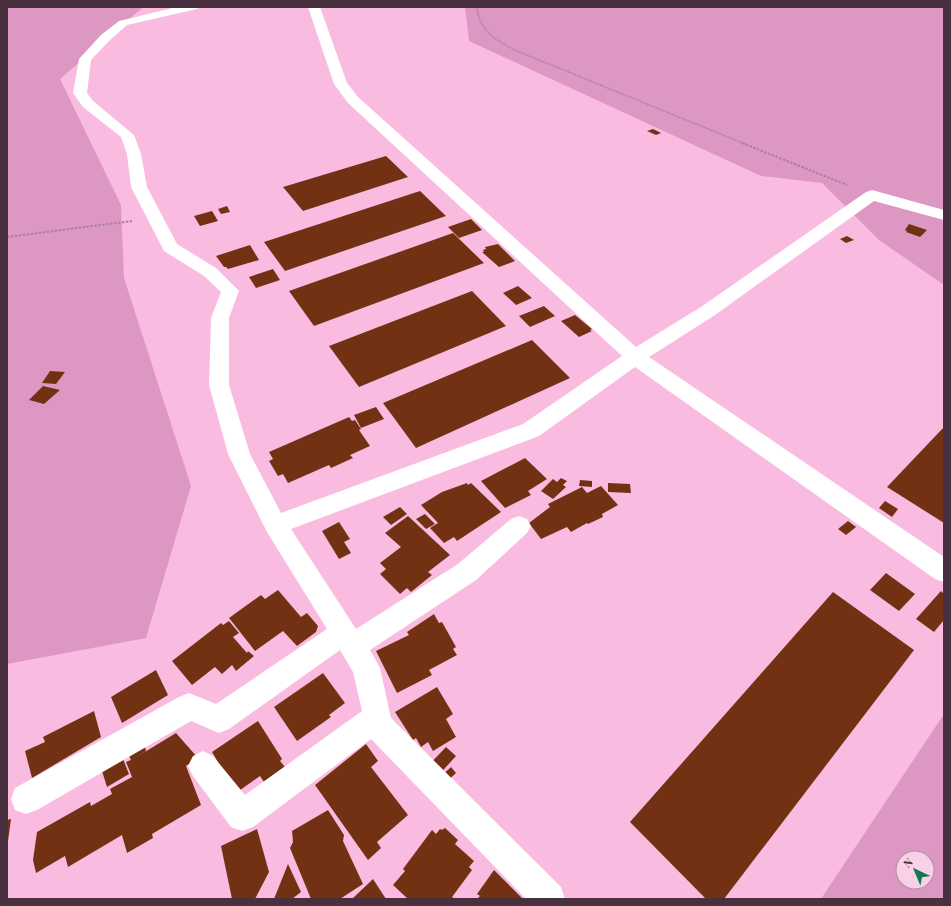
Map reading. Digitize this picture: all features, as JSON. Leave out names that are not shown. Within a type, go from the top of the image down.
[{"type":"street","points":[[193,7],[135,19],[123,24],[105,38],[85,60],[80,93],[88,104],[127,135],[134,154],[139,187],[154,220],[170,247],[210,272],[230,292],[220,318],[219,385],[239,454],[275,525],[366,668],[379,726],[549,899]]},
{"type":"street","points":[[314,7],[341,84],[353,100],[635,357],[944,571]]},
{"type":"street","points":[[275,525],[531,430],[635,357],[708,311],[872,195],[944,215]]},
{"type":"street","points":[[26,799],[189,707],[219,719],[348,640],[466,572],[519,526]]},
{"type":"street","points":[[203,766],[242,816],[377,717]]},
{"type":"path","points":[[477,7],[476,14],[492,38],[535,60],[872,195]]},
{"type":"path","points":[[7,237],[94,225],[154,220]]},
{"type":"shaded area","points":[[7,7],[143,7],[60,79],[121,205],[124,278],[191,486],[146,638],[7,664]]},
{"type":"shaded area","points":[[465,7],[944,7],[944,285],[879,240],[822,183],[761,176],[469,41]]},
{"type":"shaded area","points":[[944,714],[944,899],[821,899]]},
{"type":"building","points":[[653,129],[661,133],[656,135],[647,131]]},
{"type":"building","points":[[386,156],[408,177],[303,211],[283,187]]},
{"type":"building","points":[[420,191],[446,216],[285,271],[264,242]]},
{"type":"building","points":[[227,206],[230,212],[221,214],[218,209]]},
{"type":"building","points":[[212,211],[218,221],[200,226],[194,216]]},
{"type":"building","points":[[471,219],[482,230],[459,238],[448,227]]},
{"type":"building","points":[[909,224],[927,230],[920,237],[906,232],[907,231],[905,230]]},
{"type":"building","points":[[453,233],[484,263],[314,326],[289,291]]},
{"type":"building","points":[[847,236],[854,240],[846,243],[840,239]]},
{"type":"building","points":[[498,244],[515,261],[499,267],[482,252],[486,249],[485,247]]},
{"type":"building","points":[[250,245],[259,260],[228,269],[224,267],[216,256]]},
{"type":"building","points":[[273,269],[280,280],[256,288],[249,277]]},
{"type":"building","points":[[518,286],[532,298],[516,305],[503,293]]},
{"type":"building","points":[[472,291],[506,326],[359,387],[329,346]]},
{"type":"building","points":[[544,306],[555,316],[530,327],[519,316]]},
{"type":"building","points":[[575,315],[592,329],[590,330],[592,331],[579,337],[561,321]]},
{"type":"building","points":[[532,340],[570,378],[416,448],[383,403]]},
{"type":"building","points":[[50,371],[65,372],[56,384],[42,383]]},
{"type":"building","points":[[43,386],[60,390],[44,404],[29,400]]},
{"type":"building","points":[[376,407],[384,419],[361,428],[354,415]]},
{"type":"building","points":[[349,417],[352,421],[355,420],[361,429],[359,430],[370,446],[350,455],[353,458],[331,468],[329,465],[288,483],[283,474],[278,476],[269,461],[273,459],[269,452]]},
{"type":"building","points":[[944,427],[944,523],[887,487]]},
{"type":"building","points":[[525,458],[547,479],[528,491],[531,495],[505,508],[481,481]]},
{"type":"building","points":[[561,478],[567,481],[563,485],[566,487],[553,499],[541,491],[553,479],[557,482]]},
{"type":"building","points":[[580,480],[592,481],[592,487],[579,486]]},
{"type":"building","points":[[467,483],[468,485],[471,483],[501,512],[457,541],[454,537],[444,543],[430,528],[438,523],[421,505],[442,492]]},
{"type":"building","points":[[608,483],[630,484],[631,493],[608,492]]},
{"type":"building","points":[[601,486],[618,505],[602,514],[603,517],[588,524],[587,523],[571,532],[567,527],[541,539],[529,523],[550,507],[548,504],[582,487],[587,493]]},
{"type":"building","points":[[885,501],[898,509],[892,517],[879,508]]},
{"type":"building","points":[[400,507],[407,514],[391,525],[383,517]]},
{"type":"building","points":[[425,514],[435,524],[426,529],[416,519]]},
{"type":"building","points":[[408,516],[450,555],[428,572],[432,575],[411,592],[407,588],[400,594],[380,574],[386,569],[380,563],[401,547],[385,533]]},
{"type":"building","points":[[848,521],[856,527],[846,535],[838,529]]},
{"type":"building","points":[[339,522],[350,539],[344,542],[351,553],[339,559],[322,531]]},
{"type":"building","points":[[886,573],[915,594],[899,611],[870,590]]},
{"type":"building","points":[[278,590],[301,617],[307,613],[318,626],[316,632],[297,646],[283,631],[255,651],[229,618],[261,595],[265,599]]},
{"type":"building","points":[[941,591],[944,594],[944,620],[934,632],[916,619]]},
{"type":"building","points":[[833,592],[914,650],[724,899],[706,899],[630,822]]},
{"type":"building","points":[[434,614],[439,623],[442,622],[456,647],[453,649],[457,655],[429,670],[432,675],[397,693],[376,651],[409,635],[407,632]]},
{"type":"building","points":[[229,621],[239,633],[233,637],[247,653],[248,651],[254,656],[236,671],[232,665],[222,674],[215,667],[192,685],[172,661],[221,623],[223,625]]},
{"type":"building","points":[[156,670],[168,695],[122,723],[111,697]]},
{"type":"building","points":[[323,673],[345,703],[329,715],[331,717],[297,741],[274,707]]},
{"type":"building","points":[[437,687],[453,714],[446,719],[456,737],[433,751],[428,742],[421,747],[416,738],[413,740],[395,712]]},
{"type":"building","points":[[94,711],[101,737],[32,778],[25,751],[45,742],[43,737]]},
{"type":"building","points":[[258,721],[282,759],[280,761],[285,767],[264,782],[260,776],[236,793],[212,752]]},
{"type":"building","points":[[176,733],[198,758],[186,766],[201,805],[152,834],[153,838],[127,853],[122,835],[68,867],[65,856],[36,873],[33,860],[37,832],[90,802],[91,806],[112,794],[110,789],[132,777],[126,762],[131,760],[129,756],[145,747],[146,751],[135,758]]},
{"type":"building","points":[[366,744],[378,761],[371,767],[408,815],[377,842],[381,848],[368,860],[315,785]]},
{"type":"building","points":[[446,747],[456,756],[436,778],[426,768]]},
{"type":"building","points":[[123,759],[129,774],[107,787],[102,771]]},
{"type":"building","points":[[451,767],[456,773],[444,784],[439,778]]},
{"type":"building","points":[[328,810],[344,835],[343,841],[363,884],[340,899],[311,899],[290,848],[293,842],[292,831]]},
{"type":"building","points":[[11,819],[8,841],[7,841],[7,820]]},
{"type":"building","points":[[445,828],[458,840],[455,844],[474,861],[469,867],[472,870],[452,897],[455,899],[408,899],[393,885],[405,871],[403,869],[432,830],[436,834],[440,829],[442,830]]},
{"type":"building","points":[[257,829],[269,872],[255,899],[232,899],[221,846]]},
{"type":"building","points":[[288,864],[301,892],[292,899],[274,899]]},
{"type":"building","points":[[494,870],[523,899],[477,899],[480,896],[477,894]]},
{"type":"building","points":[[373,879],[386,899],[352,899]]}]
